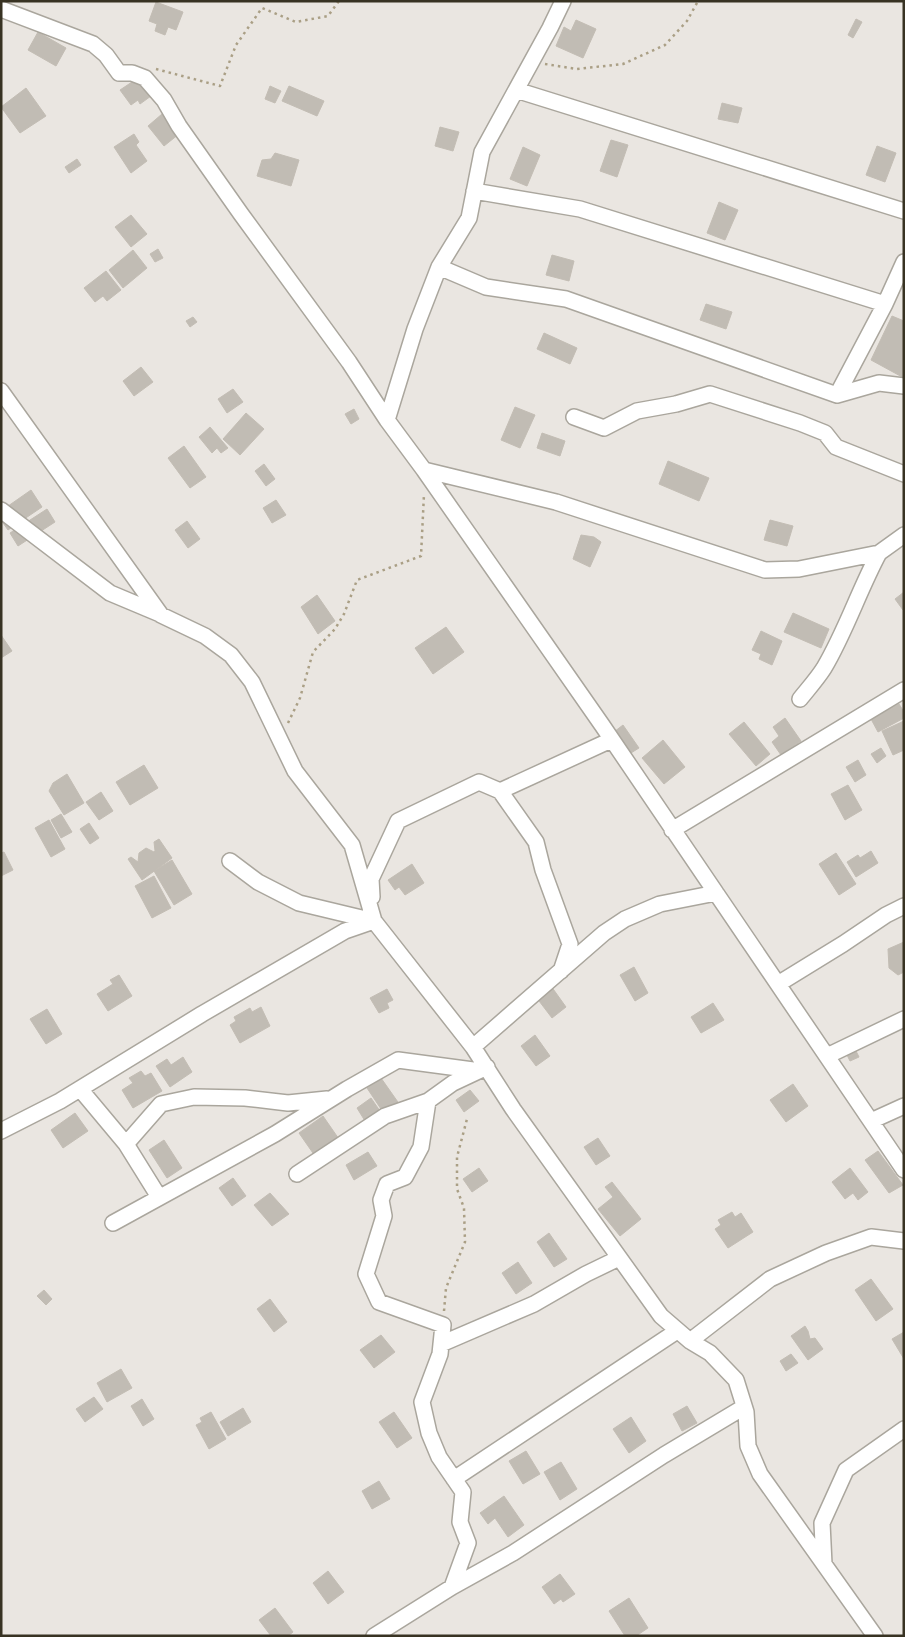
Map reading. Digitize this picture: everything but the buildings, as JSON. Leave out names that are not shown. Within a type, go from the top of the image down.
[{"type":"street","points":[[387,420],[415,329],[438,267],[469,218],[482,152],[563,1]]},
{"type":"street","points":[[1,9],[93,44],[106,55],[118,73],[132,73],[145,78],[164,100],[179,126],[349,362],[387,420],[424,470],[612,740],[904,1170]]},
{"type":"street","points":[[516,90],[904,211]]},
{"type":"street","points":[[474,191],[580,209],[885,304]]},
{"type":"street","points":[[837,395],[885,304],[904,262]]},
{"type":"street","points":[[438,267],[486,288],[566,298],[837,395],[879,382],[904,386]]},
{"type":"street","points":[[1,391],[161,615]]},
{"type":"street","points":[[574,417],[604,428],[637,411],[676,404],[710,394],[825,433],[836,447],[904,474]]},
{"type":"street","points":[[424,470],[556,502],[765,570],[799,569],[879,553]]},
{"type":"street","points":[[1,510],[110,592],[206,636],[231,655],[252,682],[295,771],[352,844],[374,921],[474,1047],[512,1109],[661,1316],[690,1341],[710,1353],[736,1380],[744,1407],[748,1446],[760,1474],[875,1636]]},
{"type":"street","points":[[800,699],[824,668],[844,629],[866,576],[879,553],[904,534]]},
{"type":"street","points":[[672,830],[904,690]]},
{"type":"street","points":[[500,791],[612,740]]},
{"type":"street","points":[[374,921],[371,879],[398,821],[479,782],[500,791],[536,842],[543,870],[570,944],[560,972]]},
{"type":"street","points":[[230,861],[258,882],[299,903],[374,921]]},
{"type":"street","points":[[474,1047],[604,933],[625,919],[660,904],[716,893]]},
{"type":"street","points":[[778,984],[886,915],[904,906]]},
{"type":"street","points":[[1,1131],[60,1101],[202,1014],[345,931],[374,921]]},
{"type":"street","points":[[827,1056],[904,1019]]},
{"type":"street","points":[[113,1223],[275,1134],[398,1060],[473,1070],[487,1067]]},
{"type":"street","points":[[297,1174],[385,1116],[428,1101],[453,1083],[487,1067]]},
{"type":"street","points":[[80,1089],[126,1144],[159,1197]]},
{"type":"street","points":[[126,1144],[161,1104],[194,1097],[246,1098],[288,1103],[331,1099]]},
{"type":"street","points":[[428,1101],[421,1147],[405,1177],[387,1184],[381,1200],[384,1216],[366,1274],[378,1302],[443,1325],[440,1354],[422,1402],[429,1433],[439,1457],[464,1492],[460,1522],[468,1543],[452,1587]]},
{"type":"street","points":[[871,1121],[904,1106]]},
{"type":"street","points":[[690,1341],[770,1279],[826,1253],[871,1237],[904,1241]]},
{"type":"street","points":[[441,1344],[534,1304],[586,1274],[619,1258]]},
{"type":"street","points":[[454,1479],[677,1330]]},
{"type":"street","points":[[374,1636],[452,1587],[513,1553],[664,1455],[744,1407]]},
{"type":"street","points":[[824,1564],[822,1523],[846,1470],[904,1429]]},
{"type":"path","points":[[154,68],[220,86],[236,45],[262,8],[296,22],[328,16],[339,1]]},
{"type":"path","points":[[531,62],[578,68],[624,64],[665,45],[687,21],[698,1]]},
{"type":"path","points":[[279,740],[300,698],[313,652],[335,628],[344,614],[356,580],[421,556],[424,470]]},
{"type":"path","points":[[443,1325],[446,1288],[465,1242],[464,1208],[457,1189],[457,1157],[466,1118]]}]
